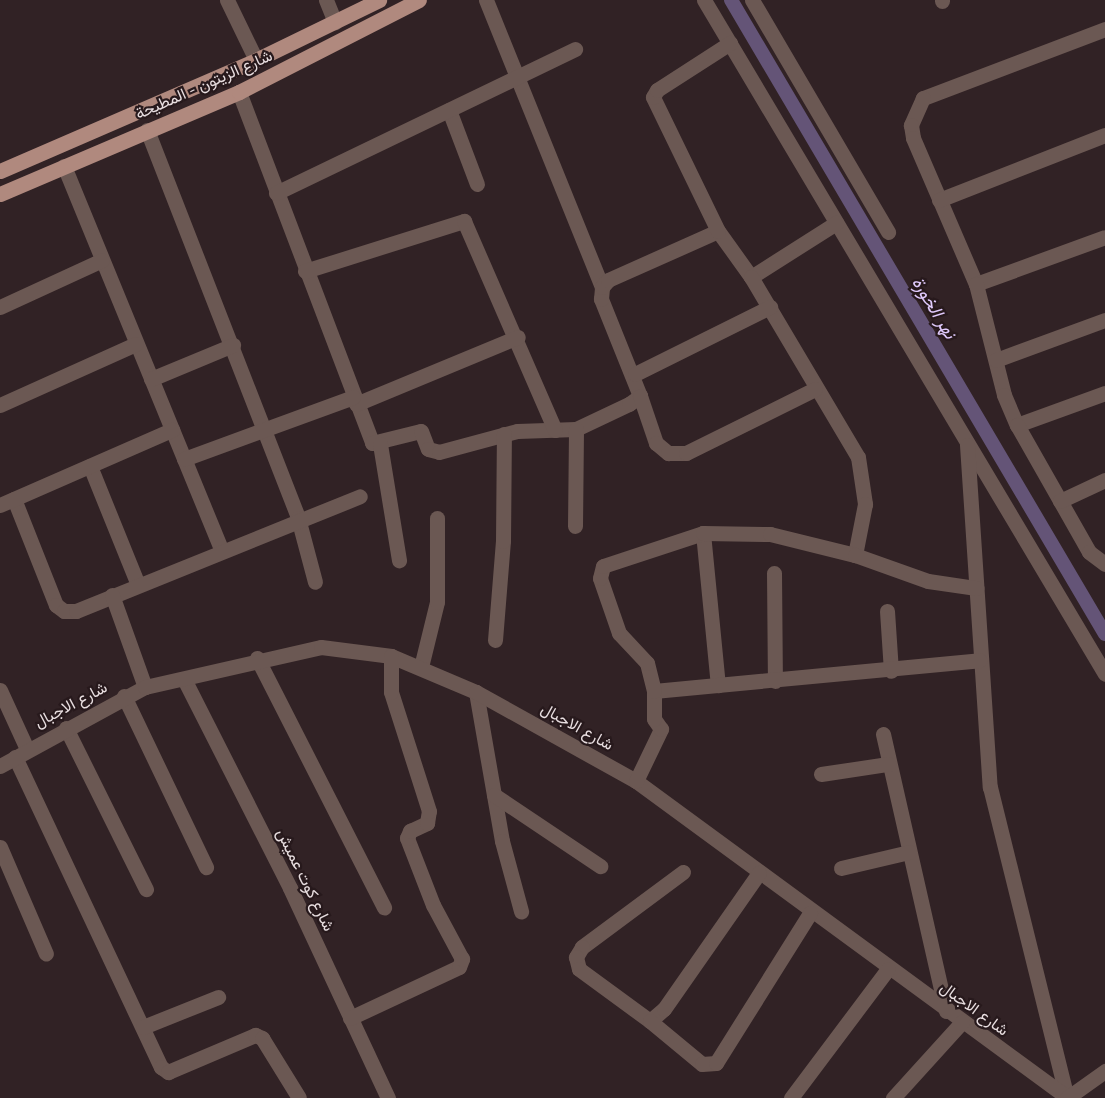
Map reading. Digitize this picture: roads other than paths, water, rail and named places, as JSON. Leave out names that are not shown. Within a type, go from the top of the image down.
[{"type":"main road","name":"شارع الزيتون - المطيحة","points":[[0,171],[256,60],[378,0]]},
{"type":"main road","name":"شارع الزيتون - المطيحة","points":[[0,194],[239,92],[419,0]]},
{"type":"street","points":[[227,0],[256,60]]},
{"type":"street","points":[[326,0],[335,22]]},
{"type":"street","points":[[486,0],[602,287],[602,299],[635,374],[656,442],[668,453],[686,453],[815,389]]},
{"type":"street","points":[[704,0],[1105,674]]},
{"type":"street","points":[[752,0],[888,232]]},
{"type":"street","points":[[1105,29],[923,98],[915,111],[913,138],[976,285],[996,360],[1017,425],[1089,552],[1105,564]]},
{"type":"street","points":[[730,44],[657,90],[653,97],[718,231],[770,307],[815,389],[858,457],[865,504],[855,555]]},
{"type":"street","points":[[276,193],[575,49]]},
{"type":"street","points":[[239,92],[370,440],[380,444],[421,431],[428,449],[439,452],[504,434],[576,429],[640,396]]},
{"type":"street","points":[[449,110],[477,184]]},
{"type":"street","points":[[147,130],[265,429],[298,518],[315,582]]},
{"type":"street","points":[[939,200],[1105,135]]},
{"type":"street","points":[[64,166],[222,551]]},
{"type":"street","points":[[306,270],[464,221],[518,337],[555,430]]},
{"type":"street","points":[[751,277],[836,223]]},
{"type":"street","points":[[602,287],[608,280],[718,231]]},
{"type":"street","points":[[976,285],[1105,237]]},
{"type":"street","points":[[0,307],[102,260]]},
{"type":"street","points":[[635,374],[770,307]]},
{"type":"street","points":[[996,360],[1105,320]]},
{"type":"street","points":[[184,459],[354,400],[518,337]]},
{"type":"street","points":[[0,405],[136,344]]},
{"type":"street","points":[[151,379],[232,345]]},
{"type":"street","points":[[1017,425],[1105,393]]},
{"type":"street","points":[[575,526],[576,429]]},
{"type":"street","points":[[172,430],[7,502],[56,604],[64,611],[76,611],[298,518],[360,496]]},
{"type":"street","points":[[495,640],[503,541],[504,434]]},
{"type":"street","points":[[967,442],[990,787],[1067,1098],[1105,1071]]},
{"type":"street","points":[[380,444],[399,560]]},
{"type":"street","points":[[90,466],[138,585]]},
{"type":"street","points":[[1060,501],[1105,480]]},
{"type":"street","points":[[421,667],[437,602],[438,518]]},
{"type":"street","points":[[636,781],[661,736],[654,719],[654,691],[645,658],[619,633],[601,568],[624,555],[703,533],[770,534],[855,555],[928,581],[976,588]]},
{"type":"street","points":[[703,533],[718,685]]},
{"type":"street","points":[[774,573],[775,681]]},
{"type":"street","points":[[112,595],[145,687]]},
{"type":"street","points":[[887,611],[891,671]]},
{"type":"street","name":"شارع الاجبال","points":[[0,766],[124,696],[145,687],[184,679],[257,658],[321,646],[391,656],[476,692],[636,781],[810,913],[1067,1098]]},
{"type":"street","points":[[350,1018],[459,967],[462,959],[433,904],[407,838],[410,831],[427,822],[429,811],[391,692],[391,656]]},
{"type":"street","points":[[257,658],[384,907]]},
{"type":"street","points":[[654,691],[680,685],[775,681],[891,671],[980,660]]},
{"type":"street","name":"شارع كوت عميش","points":[[184,679],[388,1098]]},
{"type":"street","points":[[0,690],[21,753],[142,1027],[168,1072],[255,1035],[262,1038],[299,1098]]},
{"type":"street","points":[[476,692],[494,795],[521,911]]},
{"type":"street","points":[[124,696],[206,867]]},
{"type":"street","points":[[66,728],[146,889]]},
{"type":"street","points":[[883,734],[946,1011]]},
{"type":"street","points":[[820,774],[888,764]]},
{"type":"street","points":[[494,795],[600,866]]},
{"type":"street","points":[[0,847],[46,954]]},
{"type":"street","points":[[841,868],[909,852]]},
{"type":"street","points":[[683,872],[582,947],[576,957],[579,969],[650,1021],[702,1064],[716,1063],[810,913]]},
{"type":"street","points":[[650,1021],[664,1009],[759,873]]},
{"type":"street","points":[[791,1098],[888,969]]},
{"type":"street","points":[[142,1027],[218,997]]},
{"type":"street","points":[[893,1098],[962,1022]]},
{"type":"waterway","name":"نهر الخورة","points":[[731,0],[1105,634]]}]
